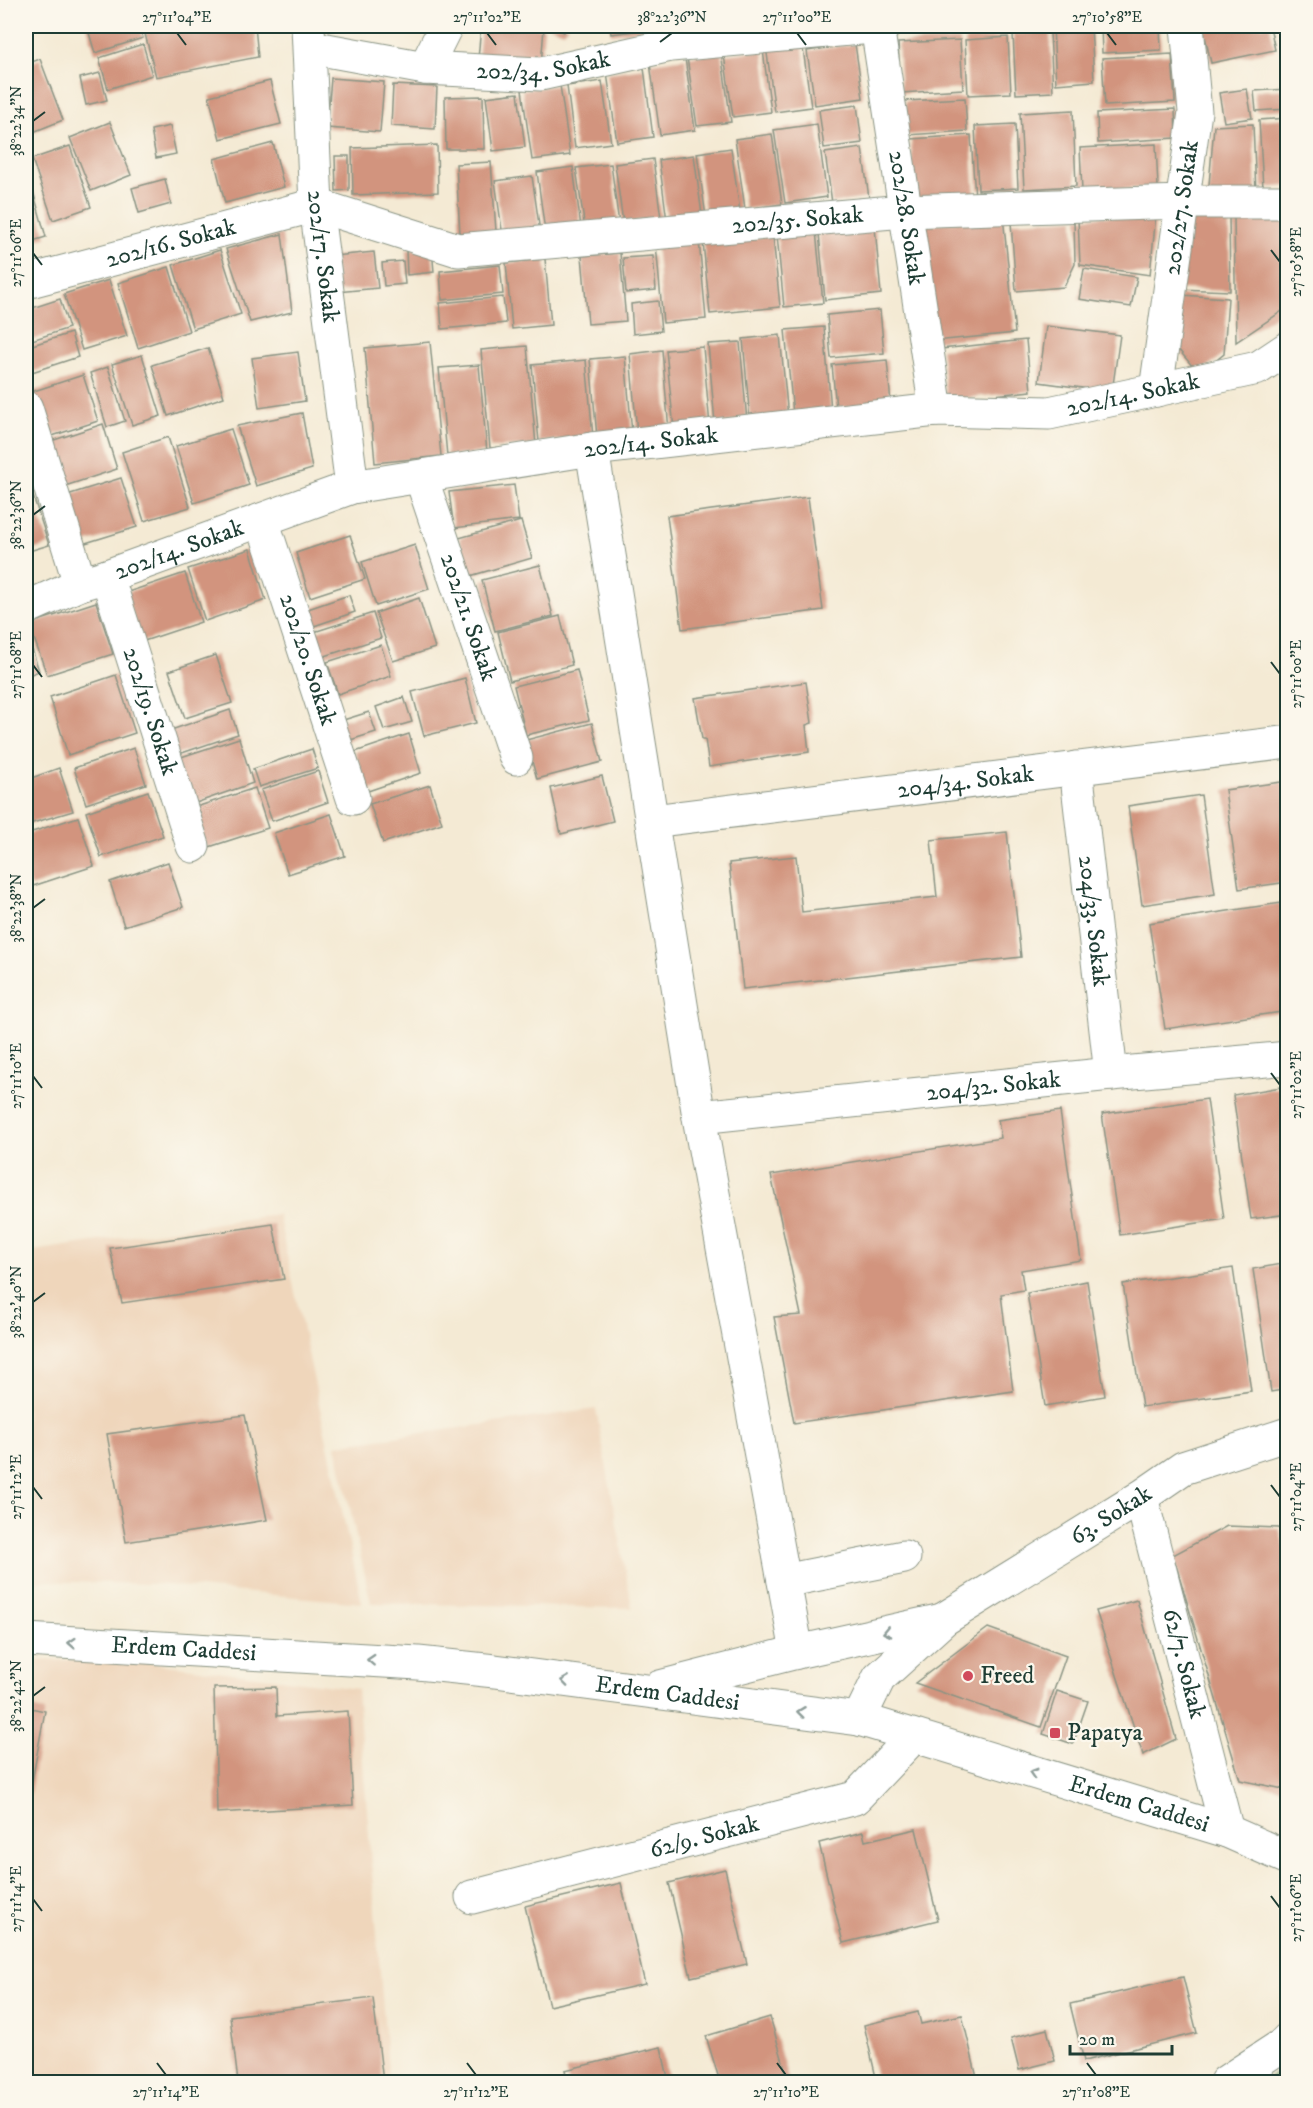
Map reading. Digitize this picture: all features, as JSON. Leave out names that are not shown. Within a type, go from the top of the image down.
[{"type":"street","points":[[425,68],[446,26]]},
{"type":"street","name":"202/34. Sokak","points":[[309,36],[425,68],[541,74],[671,45],[879,26]]},
{"type":"street","name":"202/28. Sokak","points":[[879,26],[904,211],[936,410]]},
{"type":"street","name":"202/27. Sokak","points":[[1156,390],[1196,112],[1187,26]]},
{"type":"street","name":"202/17. Sokak","points":[[309,36],[316,205],[352,487]]},
{"type":"street","name":"202/35. Sokak","points":[[316,205],[458,250],[904,211],[1183,202],[1287,202]]},
{"type":"street","name":"202/16. Sokak","points":[[26,282],[316,205]]},
{"type":"street","name":"202/14. Sokak","points":[[26,608],[93,580],[352,487],[592,449],[936,410],[1049,412],[1258,369],[1287,348]]},
{"type":"street","name":"202/19. Sokak","points":[[26,408],[192,846]]},
{"type":"street","points":[[592,449],[699,1117],[797,1652]]},
{"type":"street","name":"202/21. Sokak","points":[[421,477],[516,758]]},
{"type":"street","name":"202/20. Sokak","points":[[262,520],[353,798]]},
{"type":"street","name":"204/34. Sokak","points":[[652,822],[1281,743]]},
{"type":"street","name":"204/33. Sokak","points":[[1076,768],[1111,1074]]},
{"type":"street","name":"204/32. Sokak","points":[[699,1117],[1287,1058]]},
{"type":"street","name":"63. Sokak","points":[[944,1619],[1141,1497],[1183,1468],[1287,1434]]},
{"type":"street","name":"62/7. Sokak","points":[[1141,1497],[1227,1832]]},
{"type":"street","points":[[784,1581],[904,1557]]},
{"type":"street","points":[[644,1692],[797,1652],[944,1619]]},
{"type":"street","points":[[859,1719],[879,1678],[944,1619]]},
{"type":"street","name":"Erdem Caddesi","points":[[26,1640],[418,1663],[859,1719],[1227,1832],[1287,1858]]},
{"type":"street","name":"62/9. Sokak","points":[[472,1897],[855,1798],[914,1736]]},
{"type":"street","points":[[1226,2082],[1281,2046],[1287,2039]]},
{"type":"shaded area","points":[[278,1214],[362,1603],[155,1584],[26,1581],[26,1252]]},
{"type":"shaded area","points":[[596,1409],[632,1608],[371,1603],[336,1445]]},
{"type":"shaded area","points":[[121,1659],[357,1689],[389,2082],[26,2082],[26,1661]]},
{"type":"green space","points":[[1287,2067],[1287,2082],[1261,2082]]},
{"type":"building","points":[[87,26],[139,26],[143,38],[95,53]]},
{"type":"building","points":[[143,26],[255,26],[258,57],[156,77]]},
{"type":"building","points":[[481,26],[544,28],[541,65],[478,59]]},
{"type":"building","points":[[548,26],[568,26],[564,32]]},
{"type":"building","points":[[610,26],[641,26],[642,30],[611,34]]},
{"type":"building","points":[[1091,26],[1094,81],[1056,84],[1053,27]]},
{"type":"building","points":[[1101,26],[1160,26],[1161,50],[1102,53]]},
{"type":"building","points":[[1270,26],[1275,50],[1211,63],[1203,27]]},
{"type":"building","points":[[1050,32],[1053,92],[1016,94],[1013,34]]},
{"type":"building","points":[[1008,37],[1011,93],[968,95],[965,40]]},
{"type":"building","points":[[960,40],[963,89],[901,93],[898,43]]},
{"type":"building","points":[[802,41],[811,107],[775,112],[766,46]]},
{"type":"building","points":[[143,44],[152,75],[108,89],[99,58]]},
{"type":"building","points":[[855,44],[863,98],[815,105],[807,51]]},
{"type":"building","points":[[763,50],[771,112],[733,117],[724,55]]},
{"type":"building","points":[[721,52],[731,122],[697,126],[687,57]]},
{"type":"building","points":[[1172,54],[1175,102],[1105,106],[1102,58]]},
{"type":"building","points":[[685,58],[695,130],[660,135],[650,63]]},
{"type":"building","points":[[40,59],[63,120],[26,135],[26,64]]},
{"type":"building","points":[[644,68],[653,137],[617,142],[607,73]]},
{"type":"building","points":[[100,73],[107,100],[86,105],[80,78]]},
{"type":"building","points":[[331,78],[384,82],[380,132],[327,128]]},
{"type":"building","points":[[270,81],[281,124],[220,139],[209,96]]},
{"type":"building","points":[[602,81],[611,143],[575,148],[567,86]]},
{"type":"building","points":[[393,85],[437,87],[435,129],[391,126]]},
{"type":"building","points":[[560,85],[570,155],[532,160],[522,90]]},
{"type":"building","points":[[1247,89],[1252,118],[1224,122],[1219,93]]},
{"type":"building","points":[[1288,89],[1288,109],[1256,111],[1254,91]]},
{"type":"building","points":[[518,93],[525,147],[493,151],[486,97]]},
{"type":"building","points":[[483,96],[484,149],[446,149],[445,97]]},
{"type":"building","points":[[965,98],[967,131],[907,135],[905,101]]},
{"type":"building","points":[[857,105],[862,143],[824,148],[819,110]]},
{"type":"building","points":[[1175,109],[1176,138],[1098,143],[1097,113]]},
{"type":"building","points":[[1073,110],[1076,186],[1024,189],[1020,113]]},
{"type":"building","points":[[1288,118],[1288,186],[1263,188],[1259,120]]},
{"type":"building","points":[[110,122],[131,175],[91,191],[70,138]]},
{"type":"building","points":[[817,124],[827,197],[785,203],[774,130]]},
{"type":"building","points":[[1015,124],[1018,188],[978,190],[975,126]]},
{"type":"building","points":[[1253,124],[1256,193],[1208,197],[1214,126]]},
{"type":"building","points":[[170,126],[176,154],[156,158],[151,130]]},
{"type":"building","points":[[772,134],[782,204],[745,209],[735,139]]},
{"type":"building","points":[[971,135],[975,198],[914,201],[911,139]]},
{"type":"building","points":[[273,143],[284,187],[225,203],[214,159]]},
{"type":"building","points":[[1156,144],[1158,187],[1082,191],[1080,148]]},
{"type":"building","points":[[437,145],[438,192],[353,195],[352,148]]},
{"type":"building","points":[[70,146],[91,207],[53,220],[32,159]]},
{"type":"building","points":[[731,148],[740,212],[706,217],[697,153]]},
{"type":"building","points":[[862,148],[869,198],[832,203],[825,153]]},
{"type":"building","points":[[694,155],[702,215],[667,221],[659,160]]},
{"type":"building","points":[[335,156],[349,156],[349,190],[336,191]]},
{"type":"building","points":[[653,159],[661,218],[623,223],[615,164]]},
{"type":"building","points":[[491,162],[496,231],[460,234],[456,164]]},
{"type":"building","points":[[611,164],[619,224],[585,229],[576,168]]},
{"type":"building","points":[[26,166],[46,237],[26,243]]},
{"type":"building","points":[[573,167],[581,227],[545,232],[537,172]]},
{"type":"building","points":[[532,176],[540,232],[503,237],[495,181]]},
{"type":"building","points":[[165,179],[171,204],[139,213],[132,188]]},
{"type":"building","points":[[1156,214],[1150,275],[1080,265],[1078,218]]},
{"type":"building","points":[[1192,214],[1229,214],[1230,291],[1179,289]]},
{"type":"building","points":[[1288,215],[1288,307],[1236,342],[1234,217]]},
{"type":"building","points":[[1003,216],[1015,333],[935,341],[923,225]]},
{"type":"building","points":[[1074,219],[1075,264],[1064,287],[1016,291],[1011,222]]},
{"type":"building","points":[[875,227],[881,294],[825,300],[819,233]]},
{"type":"building","points":[[816,231],[823,303],[784,307],[777,235]]},
{"type":"building","points":[[282,234],[292,312],[250,322],[226,249]]},
{"type":"building","points":[[773,236],[780,307],[710,314],[703,242]]},
{"type":"building","points":[[699,240],[706,319],[663,323],[656,244]]},
{"type":"building","points":[[432,248],[434,272],[407,275],[406,250]]},
{"type":"building","points":[[220,250],[241,314],[193,329],[173,265]]},
{"type":"building","points":[[374,252],[378,288],[337,292],[334,256]]},
{"type":"building","points":[[620,253],[626,321],[588,324],[582,256]]},
{"type":"building","points":[[653,256],[656,290],[626,293],[623,258]]},
{"type":"building","points":[[545,259],[551,325],[512,329],[506,263]]},
{"type":"building","points":[[403,261],[405,284],[384,286],[382,263]]},
{"type":"building","points":[[500,265],[503,294],[442,300],[440,271]]},
{"type":"building","points":[[169,267],[189,331],[138,348],[118,283]]},
{"type":"building","points":[[1084,269],[1137,277],[1131,307],[1079,299]]},
{"type":"building","points":[[109,280],[127,336],[82,350],[64,294]]},
{"type":"building","points":[[1180,295],[1228,298],[1224,354],[1199,374],[1173,343]]},
{"type":"building","points":[[503,297],[506,323],[442,329],[440,303]]},
{"type":"building","points":[[60,299],[69,328],[26,342],[26,310]]},
{"type":"building","points":[[658,301],[661,331],[633,334],[631,304]]},
{"type":"building","points":[[880,310],[884,353],[831,358],[827,315]]},
{"type":"building","points":[[1046,326],[1120,335],[1112,392],[1039,382]]},
{"type":"building","points":[[824,327],[831,410],[793,414],[785,330]]},
{"type":"building","points":[[71,333],[78,357],[32,372],[26,347]]},
{"type":"building","points":[[780,335],[788,417],[750,421],[743,339]]},
{"type":"building","points":[[1026,340],[1031,391],[946,400],[941,349]]},
{"type":"building","points":[[430,342],[441,456],[375,463],[365,348]]},
{"type":"building","points":[[740,342],[747,421],[715,423],[708,344]]},
{"type":"building","points":[[527,346],[536,445],[490,448],[481,350]]},
{"type":"building","points":[[703,347],[710,426],[674,429],[666,350]]},
{"type":"building","points":[[208,348],[224,397],[168,416],[152,365]]},
{"type":"building","points":[[662,350],[669,431],[637,433],[630,354]]},
{"type":"building","points":[[298,352],[305,401],[259,408],[252,358]]},
{"type":"building","points":[[142,355],[161,416],[132,425],[112,364]]},
{"type":"building","points":[[625,356],[632,433],[597,437],[590,359]]},
{"type":"building","points":[[586,360],[593,437],[539,442],[532,365]]},
{"type":"building","points":[[887,360],[891,403],[836,408],[832,365]]},
{"type":"building","points":[[479,365],[487,452],[447,456],[439,368]]},
{"type":"building","points":[[108,367],[125,421],[107,427],[90,373]]},
{"type":"building","points":[[83,375],[98,421],[46,438],[31,392]]},
{"type":"building","points":[[302,413],[312,469],[256,486],[237,426]]},
{"type":"building","points":[[103,424],[117,469],[65,486],[51,441]]},
{"type":"building","points":[[231,429],[249,485],[194,503],[176,446]]},
{"type":"building","points":[[168,437],[190,507],[144,521],[122,452]]},
{"type":"building","points":[[121,478],[137,527],[79,545],[64,496]]},
{"type":"building","points":[[29,484],[49,545],[26,552],[26,486]]},
{"type":"building","points":[[514,485],[519,520],[454,528],[449,492]]},
{"type":"building","points":[[808,497],[823,610],[682,629],[667,516]]},
{"type":"building","points":[[521,521],[532,558],[470,576],[459,538]]},
{"type":"building","points":[[350,535],[365,579],[310,597],[296,553]]},
{"type":"building","points":[[415,545],[429,589],[376,606],[362,562]]},
{"type":"building","points":[[250,549],[266,600],[205,621],[188,569]]},
{"type":"building","points":[[540,565],[553,616],[495,631],[482,580]]},
{"type":"building","points":[[185,573],[201,622],[141,642],[125,593]]},
{"type":"building","points":[[349,595],[355,612],[314,626],[308,609]]},
{"type":"building","points":[[419,598],[435,648],[393,661],[376,613]]},
{"type":"building","points":[[96,602],[113,654],[47,675],[29,624]]},
{"type":"building","points":[[373,613],[381,638],[322,657],[314,632]]},
{"type":"building","points":[[560,616],[572,665],[510,681],[498,632]]},
{"type":"building","points":[[26,630],[39,671],[26,676]]},
{"type":"building","points":[[381,645],[391,676],[338,694],[327,662]]},
{"type":"building","points":[[216,655],[232,703],[185,718],[169,671]]},
{"type":"building","points":[[577,670],[589,720],[526,735],[514,686]]},
{"type":"building","points":[[116,675],[135,733],[68,755],[50,697]]},
{"type":"building","points":[[465,678],[476,723],[424,736],[412,692]]},
{"type":"building","points":[[806,682],[812,723],[806,725],[809,752],[709,767],[695,698]]},
{"type":"building","points":[[404,697],[412,722],[384,730],[376,707]]},
{"type":"building","points":[[230,710],[238,734],[176,755],[168,731]]},
{"type":"building","points":[[369,712],[376,732],[344,742],[337,722]]},
{"type":"building","points":[[592,723],[602,762],[537,779],[526,740]]},
{"type":"building","points":[[409,734],[421,773],[368,791],[355,752]]},
{"type":"building","points":[[239,738],[253,783],[190,805],[175,759]]},
{"type":"building","points":[[134,748],[146,784],[86,804],[74,768]]},
{"type":"building","points":[[312,749],[318,768],[259,787],[253,769]]},
{"type":"building","points":[[59,768],[73,811],[26,825],[26,780]]},
{"type":"building","points":[[318,771],[328,802],[272,821],[261,790]]},
{"type":"building","points":[[602,776],[613,821],[561,834],[551,788]]},
{"type":"building","points":[[1288,781],[1288,882],[1239,889],[1225,790]]},
{"type":"building","points":[[430,785],[442,823],[383,843],[370,804]]},
{"type":"building","points":[[255,788],[268,828],[206,848],[193,808]]},
{"type":"building","points":[[148,791],[163,836],[101,857],[86,812]]},
{"type":"building","points":[[1201,795],[1215,894],[1142,905],[1128,806]]},
{"type":"building","points":[[331,814],[345,856],[288,874],[274,833]]},
{"type":"building","points":[[78,817],[94,866],[30,887],[26,873],[26,834]]},
{"type":"building","points":[[1007,832],[1021,957],[743,989],[729,863],[796,856],[802,912],[937,897],[931,840]]},
{"type":"building","points":[[168,862],[183,907],[124,926],[110,882]]},
{"type":"building","points":[[1288,902],[1288,1011],[1165,1029],[1149,923]]},
{"type":"building","points":[[1288,1086],[1288,1214],[1251,1219],[1233,1095]]},
{"type":"building","points":[[1207,1099],[1224,1219],[1120,1235],[1102,1114]]},
{"type":"building","points":[[1060,1111],[1081,1260],[1021,1270],[1024,1290],[1001,1294],[1013,1391],[794,1423],[774,1317],[801,1315],[771,1175],[1001,1138],[998,1120]]},
{"type":"building","points":[[273,1224],[284,1279],[122,1303],[110,1248]]},
{"type":"building","points":[[1288,1263],[1288,1389],[1271,1392],[1253,1269]]},
{"type":"building","points":[[1233,1268],[1251,1391],[1142,1407],[1123,1284]]},
{"type":"building","points":[[1087,1281],[1105,1396],[1045,1406],[1027,1293]]},
{"type":"building","points":[[245,1415],[267,1520],[126,1542],[107,1434]]},
{"type":"building","points":[[1227,1526],[1279,1528],[1288,1561],[1288,1790],[1240,1780],[1173,1555]]},
{"type":"building","points":[[1137,1600],[1176,1739],[1143,1755],[1096,1611]]},
{"type":"building","points":[[988,1628],[1066,1656],[1041,1727],[915,1683]]},
{"type":"building","points":[[276,1687],[277,1716],[348,1711],[353,1805],[217,1813],[214,1688]]},
{"type":"building","points":[[1057,1691],[1088,1701],[1073,1744],[1043,1734]]},
{"type":"building","points":[[26,1707],[45,1711],[27,1808],[26,1808]]},
{"type":"building","points":[[916,1829],[938,1920],[843,1943],[819,1843],[863,1832],[865,1841]]},
{"type":"building","points":[[725,1869],[747,1964],[691,1977],[669,1883]]},
{"type":"building","points":[[621,1883],[645,1984],[549,2006],[525,1906]]},
{"type":"building","points":[[1183,1977],[1197,2033],[1084,2061],[1070,2004]]},
{"type":"building","points":[[373,1998],[383,2082],[238,2082],[230,2016]]},
{"type":"building","points":[[918,2012],[921,2024],[962,2015],[978,2082],[877,2082],[864,2025]]},
{"type":"building","points":[[770,2017],[789,2082],[720,2082],[706,2036]]},
{"type":"building","points":[[1047,2029],[1055,2061],[1019,2070],[1011,2038]]},
{"type":"building","points":[[661,2047],[669,2082],[568,2082],[565,2070]]},
{"type":"place","name":"Freed","points":[[968,1676]]},
{"type":"place","name":"Papatya","points":[[1055,1733]]}]
